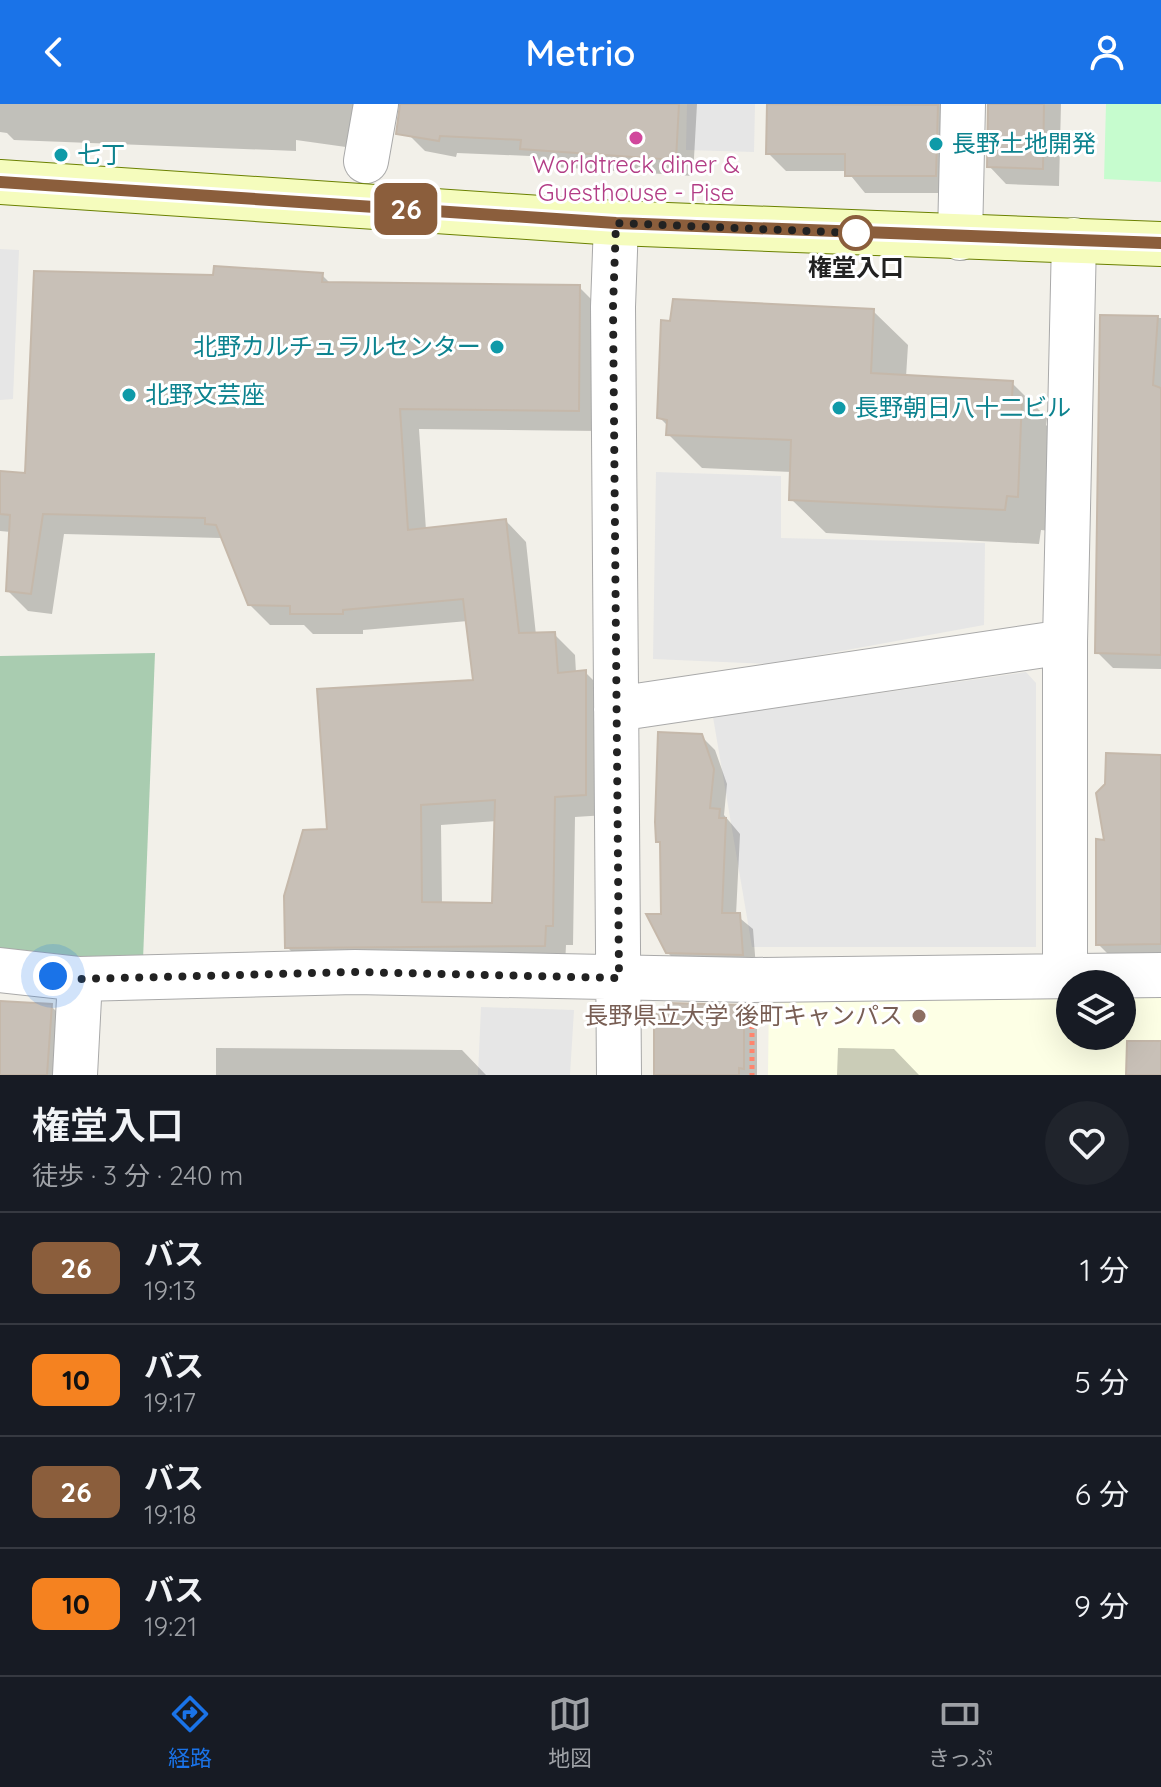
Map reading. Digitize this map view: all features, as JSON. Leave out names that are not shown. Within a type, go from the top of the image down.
[{"type":"street","points":[[366,161],[376,104]]},
{"type":"street","points":[[960,238],[963,104]]},
{"type":"street","points":[[0,182],[616,223],[1161,244]]},
{"type":"street","points":[[616,223],[613,307],[619,1075]]},
{"type":"street","points":[[1065,970],[1065,642],[1074,240]]},
{"type":"street","points":[[616,709],[1065,642]]},
{"type":"street","points":[[0,970],[80,979],[355,972],[619,978],[1056,977]]},
{"type":"street","points":[[1136,976],[1161,975]]},
{"type":"street","points":[[75,1075],[80,979]]},
{"type":"shaded area","points":[[687,104],[755,104],[754,152],[686,150]]},
{"type":"shaded area","points":[[0,249],[19,250],[13,399],[0,400]]},
{"type":"shaded area","points":[[656,472],[781,476],[781,538],[985,543],[984,625],[770,664],[653,659]]},
{"type":"shaded area","points":[[155,653],[143,960],[69,961],[0,949],[0,656]]},
{"type":"shaded area","points":[[1026,672],[1036,683],[1036,947],[752,947],[713,717]]},
{"type":"shaded area","name":"長野県立大学 後町キャンパス","points":[[1136,993],[1161,993],[1161,1075],[768,1075],[769,996],[1056,994],[1056,1050],[1136,1050]]},
{"type":"shaded area","points":[[481,1007],[574,1010],[570,1075],[478,1075]]},
{"type":"green space","points":[[1106,104],[1161,104],[1161,182],[1104,179]]},
{"type":"building","points":[[400,104],[679,104],[676,160],[520,149],[521,140],[440,136],[439,141],[396,134]]},
{"type":"building","points":[[767,104],[938,105],[936,176],[845,176],[845,154],[766,154]]},
{"type":"building","points":[[988,104],[1044,104],[1043,169],[987,167]]},
{"type":"building","points":[[214,266],[323,273],[322,282],[580,285],[579,411],[400,409],[408,530],[506,519],[519,633],[555,632],[558,673],[586,670],[586,795],[555,797],[553,926],[546,926],[545,946],[285,948],[284,896],[303,830],[327,829],[317,689],[473,680],[463,599],[343,610],[343,614],[290,614],[290,606],[248,605],[216,525],[205,524],[205,518],[43,514],[31,594],[6,591],[10,515],[0,514],[0,471],[25,473],[34,271],[213,275]],"holes":[[[495,800],[492,903],[422,902],[421,805]]]},
{"type":"building","name":"長野朝日八十二ビル","points":[[673,299],[874,309],[871,373],[1013,381],[1012,397],[1022,398],[1018,497],[1007,496],[1005,510],[789,500],[791,440],[666,435],[667,420],[657,418],[661,320],[670,321]]},
{"type":"building","points":[[1100,315],[1158,316],[1153,385],[1161,388],[1161,655],[1095,653]]},
{"type":"building","points":[[658,732],[702,734],[714,769],[710,808],[720,809],[719,818],[726,818],[722,913],[740,913],[743,955],[666,953],[646,914],[661,914],[660,842],[656,842],[655,822]]},
{"type":"building","points":[[1106,753],[1161,755],[1161,944],[1096,945],[1096,839],[1104,840],[1096,793],[1105,784]]},
{"type":"building","points":[[0,1001],[52,1004],[47,1075],[0,1075]]},
{"type":"building","points":[[668,1003],[744,1005],[744,1069],[739,1068],[739,1075],[654,1075],[654,1016]]},
{"type":"building","points":[[1136,1041],[1161,1041],[1161,1075],[1126,1075],[1127,1050],[1136,1050]]},
{"type":"bus line","name":"26","points":[[0,182],[616,223],[1161,243]]},
{"type":"place","name":"Worldtreck diner & Guesthouse - Pise","points":[[636,138]]},
{"type":"place","name":"長野土地開発","points":[[936,144]]},
{"type":"place","name":"七丁","points":[[61,155]]},
{"type":"place","name":"権堂入口","points":[[856,233]]},
{"type":"place","name":"北野カルチュラルセンター","points":[[497,347]]},
{"type":"place","name":"北野文芸座","points":[[129,395]]},
{"type":"place","name":"長野朝日八十二ビル","points":[[839,408]]},
{"type":"place","name":"長野県立大学 後町キャンパス","points":[[919,1016]]},
{"type":"route","points":[[53,976],[80,979],[355,972],[619,978],[613,307],[616,223],[856,233]]}]
